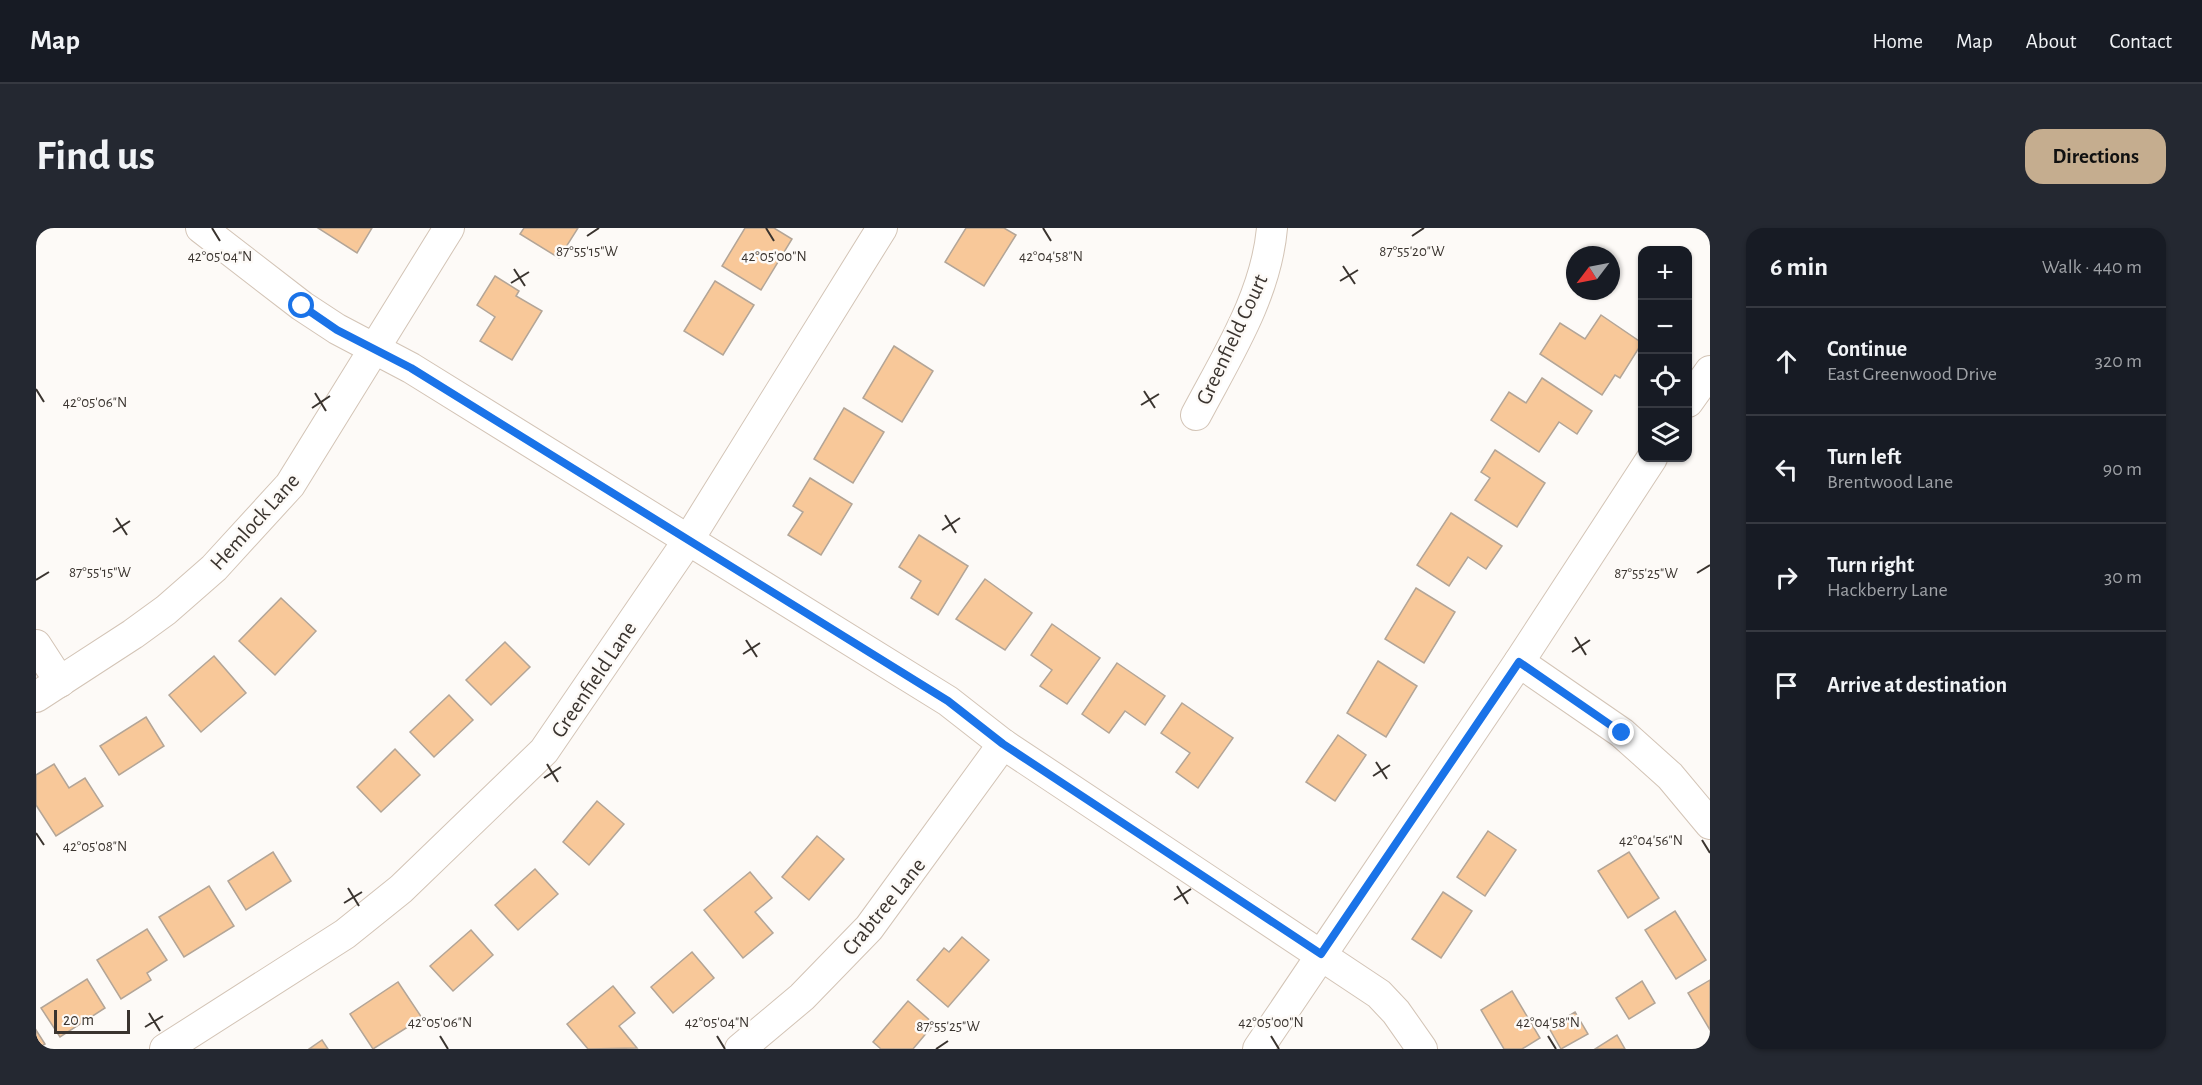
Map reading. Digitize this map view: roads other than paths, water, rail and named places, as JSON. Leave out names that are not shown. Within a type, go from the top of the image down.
[{"type":"street","points":[[201,228],[337,330],[411,368],[687,542],[948,701],[1003,744],[1379,994],[1396,1012],[1422,1049]]},
{"type":"street","name":"Hemlock Lane","points":[[48,690],[166,610],[222,560],[290,485],[449,228]]},
{"type":"street","name":"Greenfield Lane","points":[[165,1049],[345,933],[401,889],[544,751],[687,542],[882,228]]},
{"type":"street","name":"Greenfield Court","points":[[1196,415],[1253,305],[1263,278],[1272,228]]},
{"type":"street","points":[[1692,396],[1710,371]]},
{"type":"street","points":[[1258,1049],[1519,662],[1649,462]]},
{"type":"street","points":[[36,645],[48,690]]},
{"type":"street","points":[[1519,662],[1622,733],[1670,776],[1710,824]]},
{"type":"street","name":"Crabtree Lane","points":[[740,1049],[802,997],[869,928],[891,902],[1003,744]]}]
